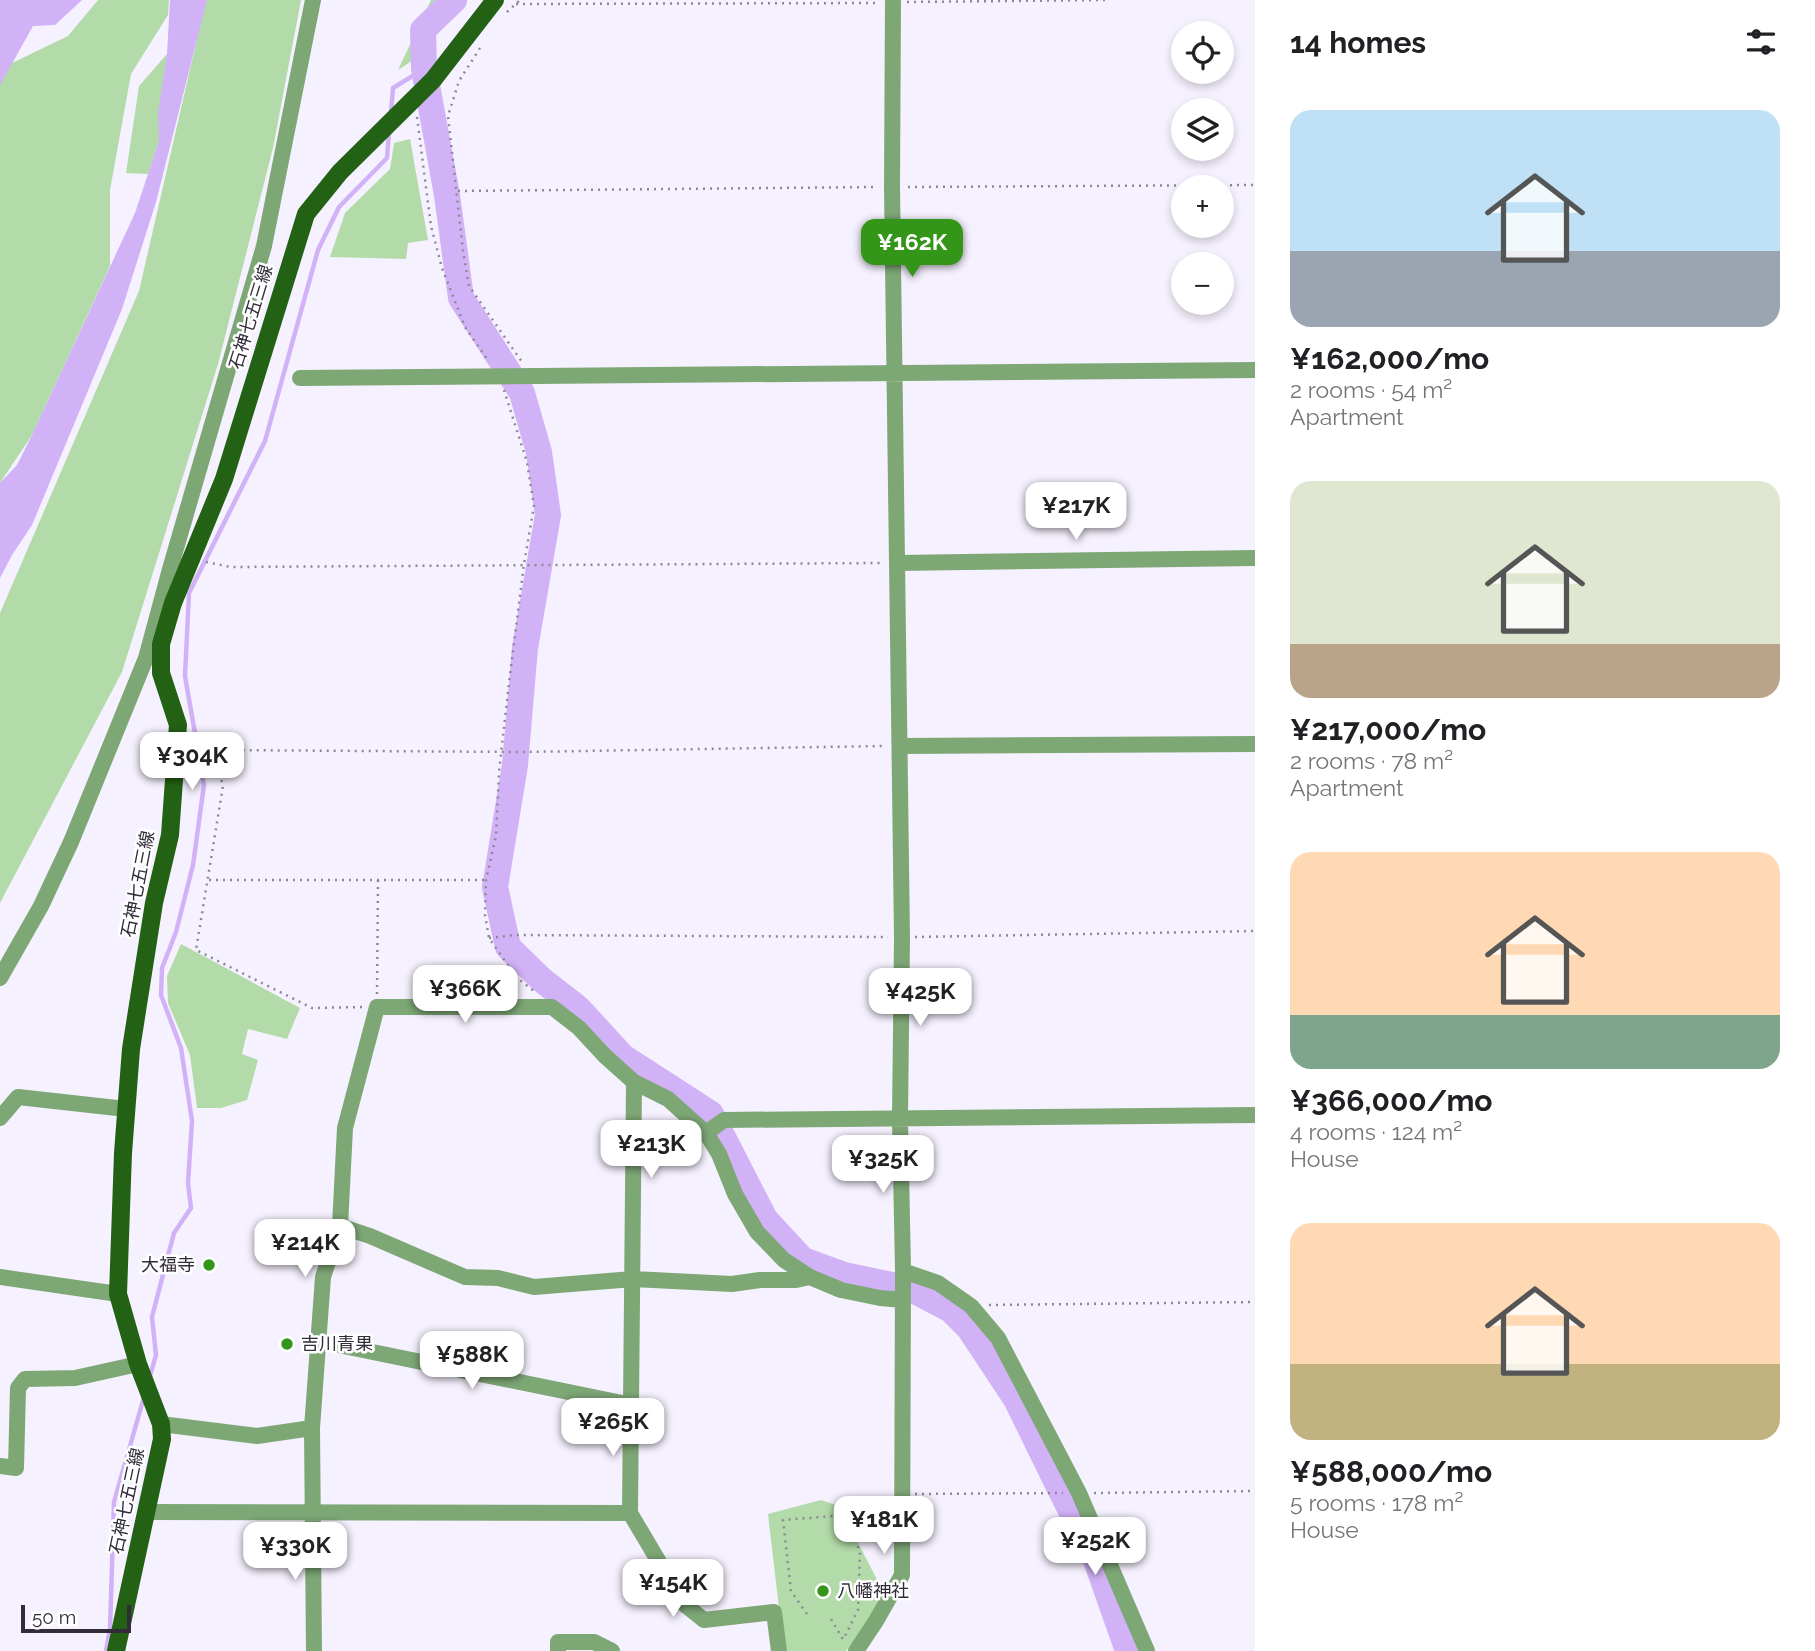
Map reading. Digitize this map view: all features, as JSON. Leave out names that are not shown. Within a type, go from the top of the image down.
[{"type":"main road","name":"石神七五三線","points":[[116,1651],[162,1439],[161,1424],[138,1364],[118,1294],[131,1049],[152,915],[170,835],[178,725],[161,673],[161,644],[173,603],[224,479],[306,214],[340,172],[433,80],[501,6]]},
{"type":"street","points":[[0,978],[41,906],[71,842],[146,658],[264,246],[313,0]]},
{"type":"street","points":[[850,1646],[877,1621],[902,1575],[901,746],[892,187],[893,1]]},
{"type":"street","points":[[300,379],[1255,370]]},
{"type":"street","points":[[897,563],[1255,558]]},
{"type":"street","points":[[901,746],[1255,744]]},
{"type":"street","points":[[314,1651],[312,1428],[323,1277],[340,1226],[345,1128],[376,1007],[552,1006],[579,1028],[634,1082],[668,1099],[708,1132],[735,1194],[757,1232],[784,1260],[810,1277],[841,1290],[903,1300]]},
{"type":"street","points":[[634,1082],[630,1513],[684,1604],[704,1620],[774,1612],[779,1651]]},
{"type":"street","points":[[0,1118],[18,1097],[126,1109]]},
{"type":"street","points":[[708,1132],[724,1120],[1255,1115]]},
{"type":"street","points":[[340,1226],[465,1277],[498,1278],[534,1287],[633,1279],[732,1284],[810,1277]]},
{"type":"street","points":[[903,1271],[939,1283],[971,1306],[998,1338],[1079,1493],[1147,1651]]},
{"type":"street","points":[[0,1277],[118,1294]]},
{"type":"street","points":[[319,1341],[632,1405]]},
{"type":"street","points":[[0,1466],[16,1468],[18,1388],[25,1379],[75,1378],[138,1364]]},
{"type":"street","points":[[161,1424],[257,1436],[312,1428]]},
{"type":"street","points":[[147,1512],[630,1513]]},
{"type":"street","points":[[558,1651],[558,1642],[594,1642],[612,1651]]},
{"type":"path","points":[[516,4],[520,0]]},
{"type":"path","points":[[501,6],[1107,0]]},
{"type":"path","points":[[484,40],[459,81],[448,116],[463,251],[469,286],[531,377]]},
{"type":"path","points":[[414,99],[431,226],[442,268],[465,327],[500,377],[527,462],[534,506],[524,564],[502,751],[496,836],[486,880],[485,915],[488,938],[516,977],[552,1006]]},
{"type":"path","points":[[458,191],[1255,185]]},
{"type":"path","points":[[193,558],[231,567],[897,563]]},
{"type":"path","points":[[378,880],[376,1007],[312,1008],[196,950],[223,786],[213,750],[502,751],[901,746]]},
{"type":"path","points":[[209,880],[486,880]]},
{"type":"path","points":[[488,938],[515,935],[902,937],[1255,931]]},
{"type":"path","points":[[971,1306],[1255,1302]]},
{"type":"path","points":[[1079,1493],[1255,1492]]},
{"type":"path","points":[[904,1494],[1056,1493]]},
{"type":"path","points":[[807,1614],[791,1591],[783,1520],[846,1516],[860,1552],[858,1611],[847,1651]]},
{"type":"path","points":[[831,1619],[850,1646]]},
{"type":"green space","points":[[98,0],[169,0],[168,15],[131,74],[110,190],[110,266],[32,435],[0,483],[0,84],[10,64],[68,36]]},
{"type":"green space","points":[[206,0],[301,0],[273,148],[218,364],[122,672],[0,903],[0,613],[139,291]]},
{"type":"green space","points":[[431,0],[454,0],[421,55],[398,70]]},
{"type":"green space","points":[[167,54],[159,141],[148,174],[126,173],[139,86]]},
{"type":"green space","points":[[410,139],[428,240],[408,243],[406,259],[330,257],[345,213],[390,169],[394,143]]},
{"type":"green space","points":[[181,944],[300,1008],[287,1039],[248,1029],[242,1054],[258,1060],[247,1100],[221,1108],[197,1108],[190,1055],[168,1003],[167,976]]},
{"type":"green space","points":[[821,1500],[839,1506],[885,1595],[846,1651],[784,1651],[768,1514]]},
{"type":"shaded area","points":[[0,0],[82,0],[55,25],[33,26],[0,85]]},
{"type":"shaded area","points":[[170,0],[207,0],[156,202],[122,309],[32,525],[0,578],[0,483],[17,465],[32,435],[135,213],[159,141],[158,113],[167,54]]},
{"type":"waterway","points":[[454,0],[423,30],[424,69],[447,195],[461,298],[522,393],[539,452],[548,515],[525,648],[515,765],[495,887],[508,947],[542,980],[578,1008],[623,1057],[711,1114],[765,1219],[803,1260],[844,1275],[911,1289],[951,1310],[969,1328],[1016,1399],[1096,1560],[1128,1651]]},
{"type":"waterway","points":[[391,113],[393,88],[424,69]]},
{"type":"waterway","points":[[150,1376],[156,1355],[152,1317],[174,1233],[191,1208],[188,1183],[192,1121],[181,1048],[161,995],[162,968],[176,932],[193,865],[204,785],[185,676],[189,593],[265,441],[318,250],[339,207],[387,158],[389,132]]},
{"type":"waterway","points":[[106,1651],[110,1629],[114,1502],[144,1397]]},
{"type":"place","name":"大福寺","points":[[209,1265]]},
{"type":"place","name":"吉川青果","points":[[287,1344]]},
{"type":"place","name":"八幡神社","points":[[823,1591]]}]
